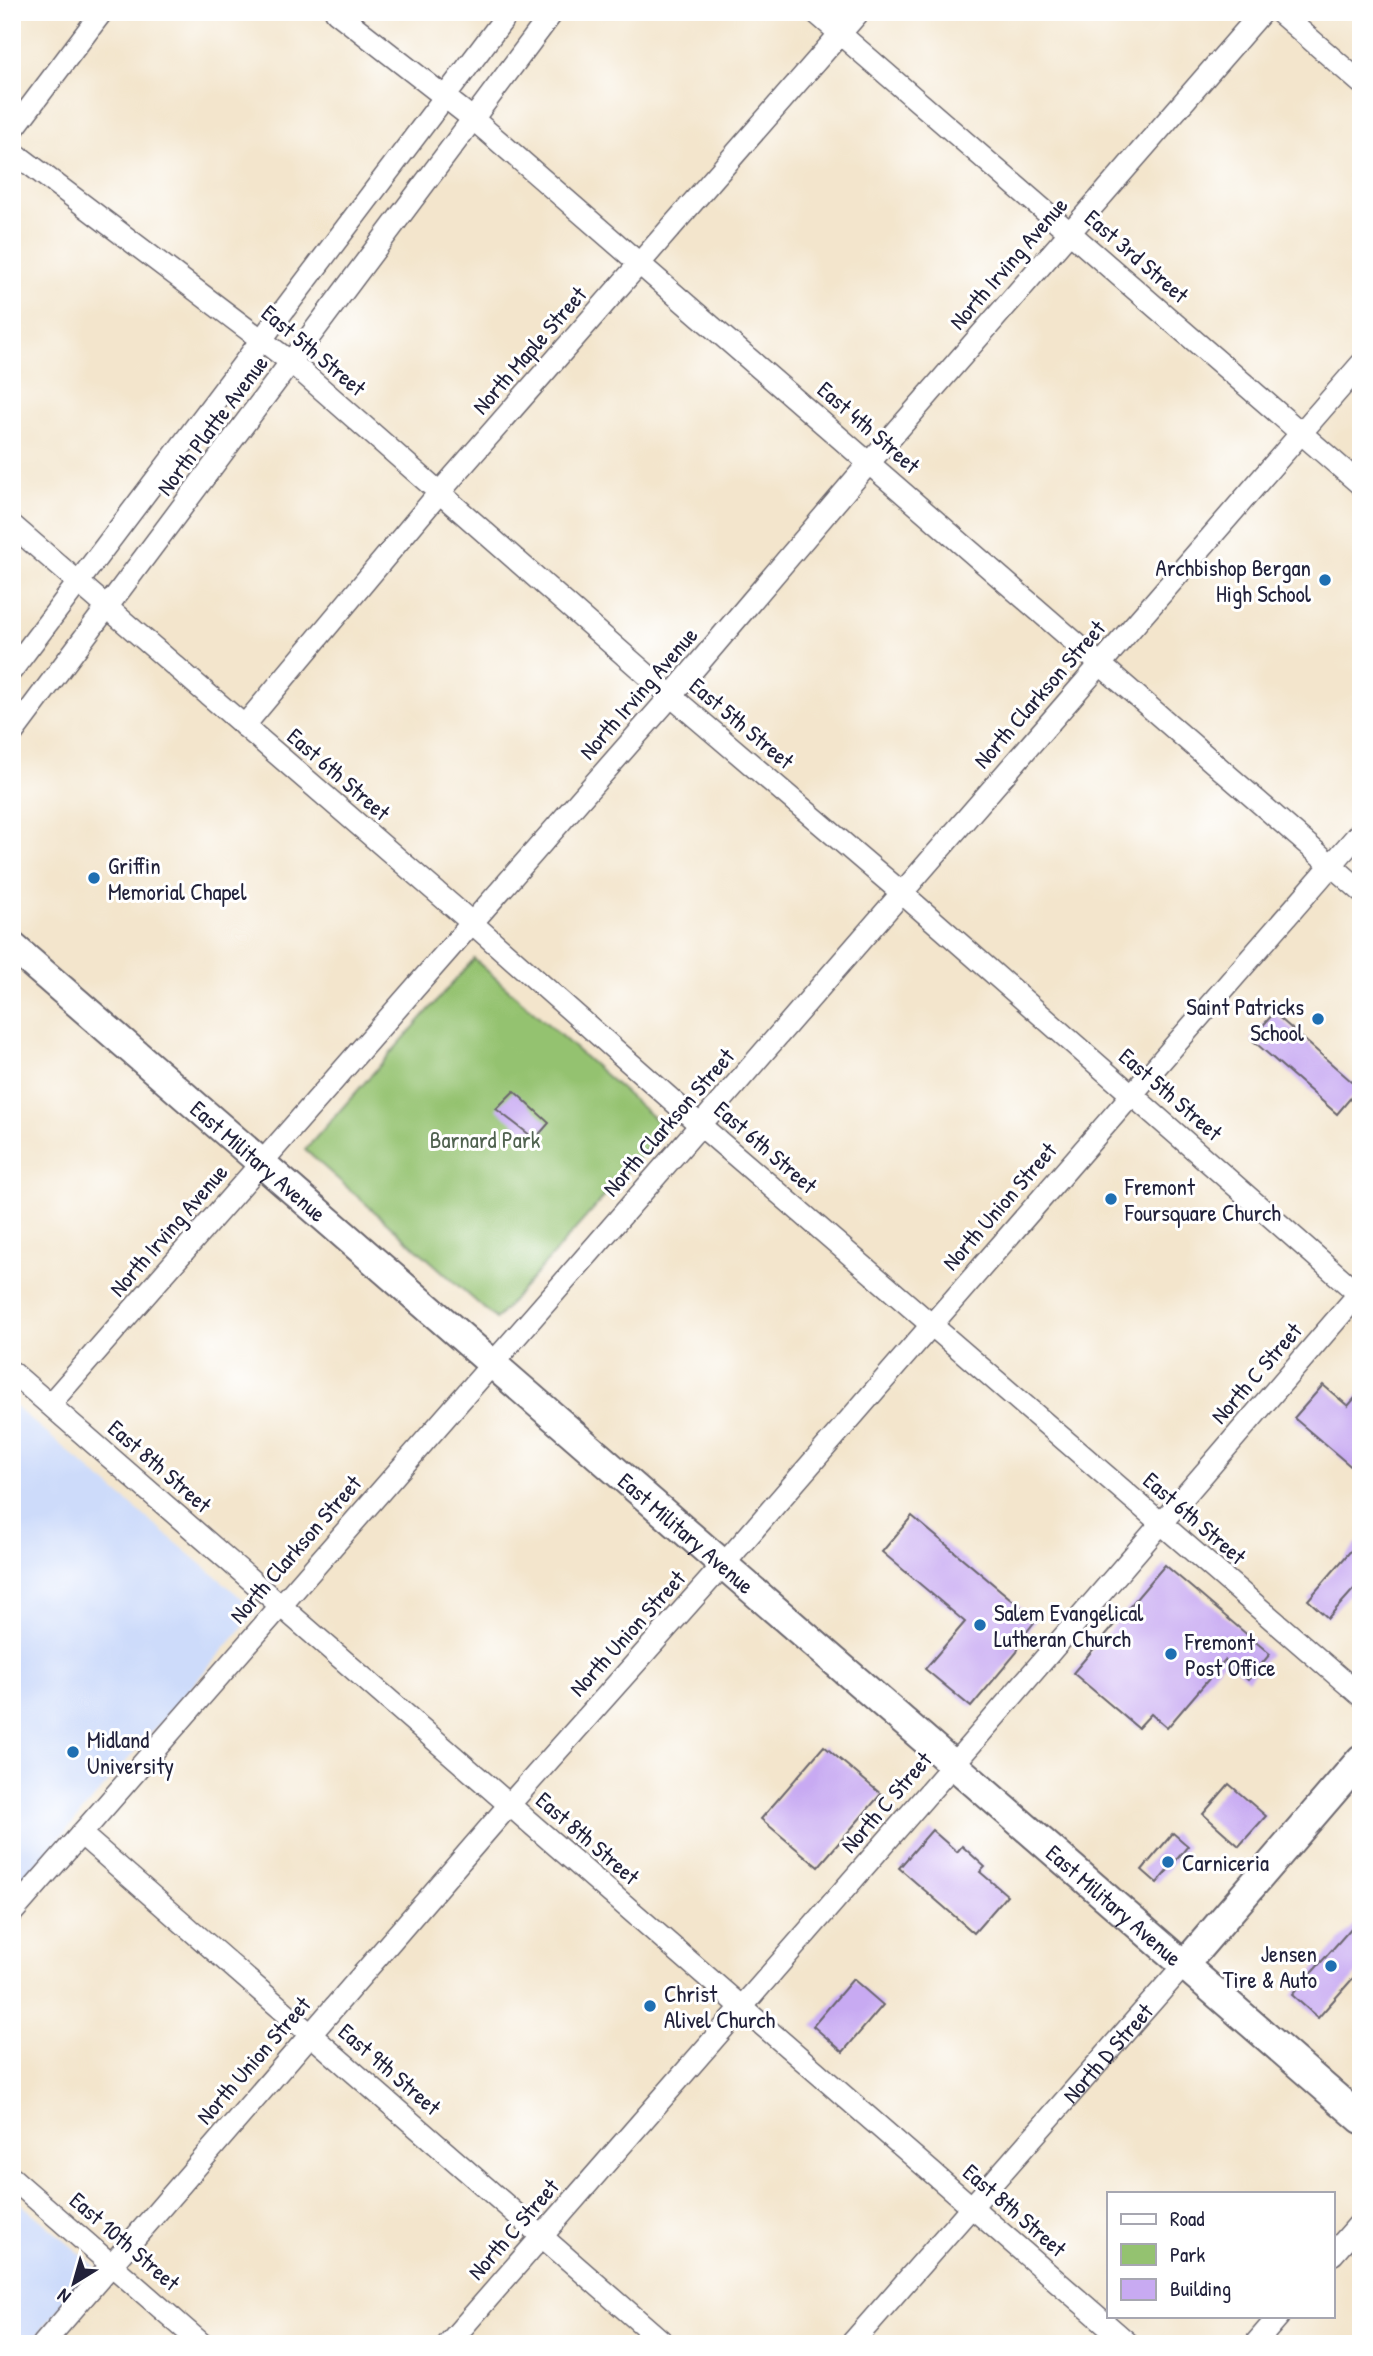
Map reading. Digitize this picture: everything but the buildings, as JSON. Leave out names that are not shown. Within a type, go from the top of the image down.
[{"type":"main road","name":"East Military Avenue","points":[[12,946],[1361,2119]]},
{"type":"main road","name":"North D Street","points":[[1184,1965],[1361,1759]]},
{"type":"street","points":[[12,131],[102,12]]},
{"type":"street","name":"East 4th Street","points":[[336,12],[474,119],[1361,891]]},
{"type":"street","name":"North Platte Avenue","points":[[12,670],[509,12]]},
{"type":"street","name":"North Platte Avenue","points":[[12,734],[554,12]]},
{"type":"street","name":"East 3rd Street","points":[[815,12],[1361,485]]},
{"type":"street","name":"North Maple Street","points":[[244,726],[439,494],[859,12]]},
{"type":"street","name":"North Irving Avenue","points":[[50,1404],[671,696],[869,463],[1262,12]]},
{"type":"street","points":[[1279,12],[1361,83]]},
{"type":"street","name":"East 5th Street","points":[[12,151],[292,363],[439,494],[902,893],[1360,1294]]},
{"type":"street","name":"North Clarkson Street","points":[[12,1913],[1361,364]]},
{"type":"street","name":"East 6th Street","points":[[12,525],[471,922],[700,1125],[1361,1696]]},
{"type":"street","name":"North Union Street","points":[[43,2344],[509,1805],[723,1564],[1361,831]]},
{"type":"street","name":"North C Street","points":[[448,2344],[1360,1294]]},
{"type":"street","name":"East 8th Street","points":[[12,1372],[1129,2344]]},
{"type":"street","name":"East 9th Street","points":[[81,1834],[665,2344]]},
{"type":"street","name":"North D Street","points":[[850,2344],[1184,1965]]},
{"type":"street","name":"East 10th Street","points":[[12,2178],[202,2344]]},
{"type":"street","points":[[1334,2254],[1361,2222]]},
{"type":"street","points":[[1255,2344],[1277,2318]]},
{"type":"shaded area","name":"Midland University","points":[[12,1404],[257,1611],[12,1893]]},
{"type":"shaded area","points":[[12,2196],[96,2267],[29,2344],[12,2344]]},
{"type":"green space","name":"Barnard Park","points":[[474,959],[665,1128],[496,1319],[305,1150]]},
{"type":"place","name":"Archbishop Bergan High School","points":[[1325,580]]},
{"type":"place","name":"Griffin Memorial Chapel","points":[[94,878]]},
{"type":"place","name":"Saint Patricks School","points":[[1318,1019]]},
{"type":"place","name":"Fremont Foursquare Church","points":[[1111,1199]]},
{"type":"place","name":"Salem Evangelical Lutheran Church","points":[[980,1625]]},
{"type":"place","name":"Fremont Post Office","points":[[1171,1654]]},
{"type":"place","name":"Midland University","points":[[73,1752]]},
{"type":"place","name":"Carniceria","points":[[1168,1862]]},
{"type":"place","name":"Jensen Tire & Auto","points":[[1331,1966]]},
{"type":"place","name":"Christ Alivel Church","points":[[650,2006]]}]
